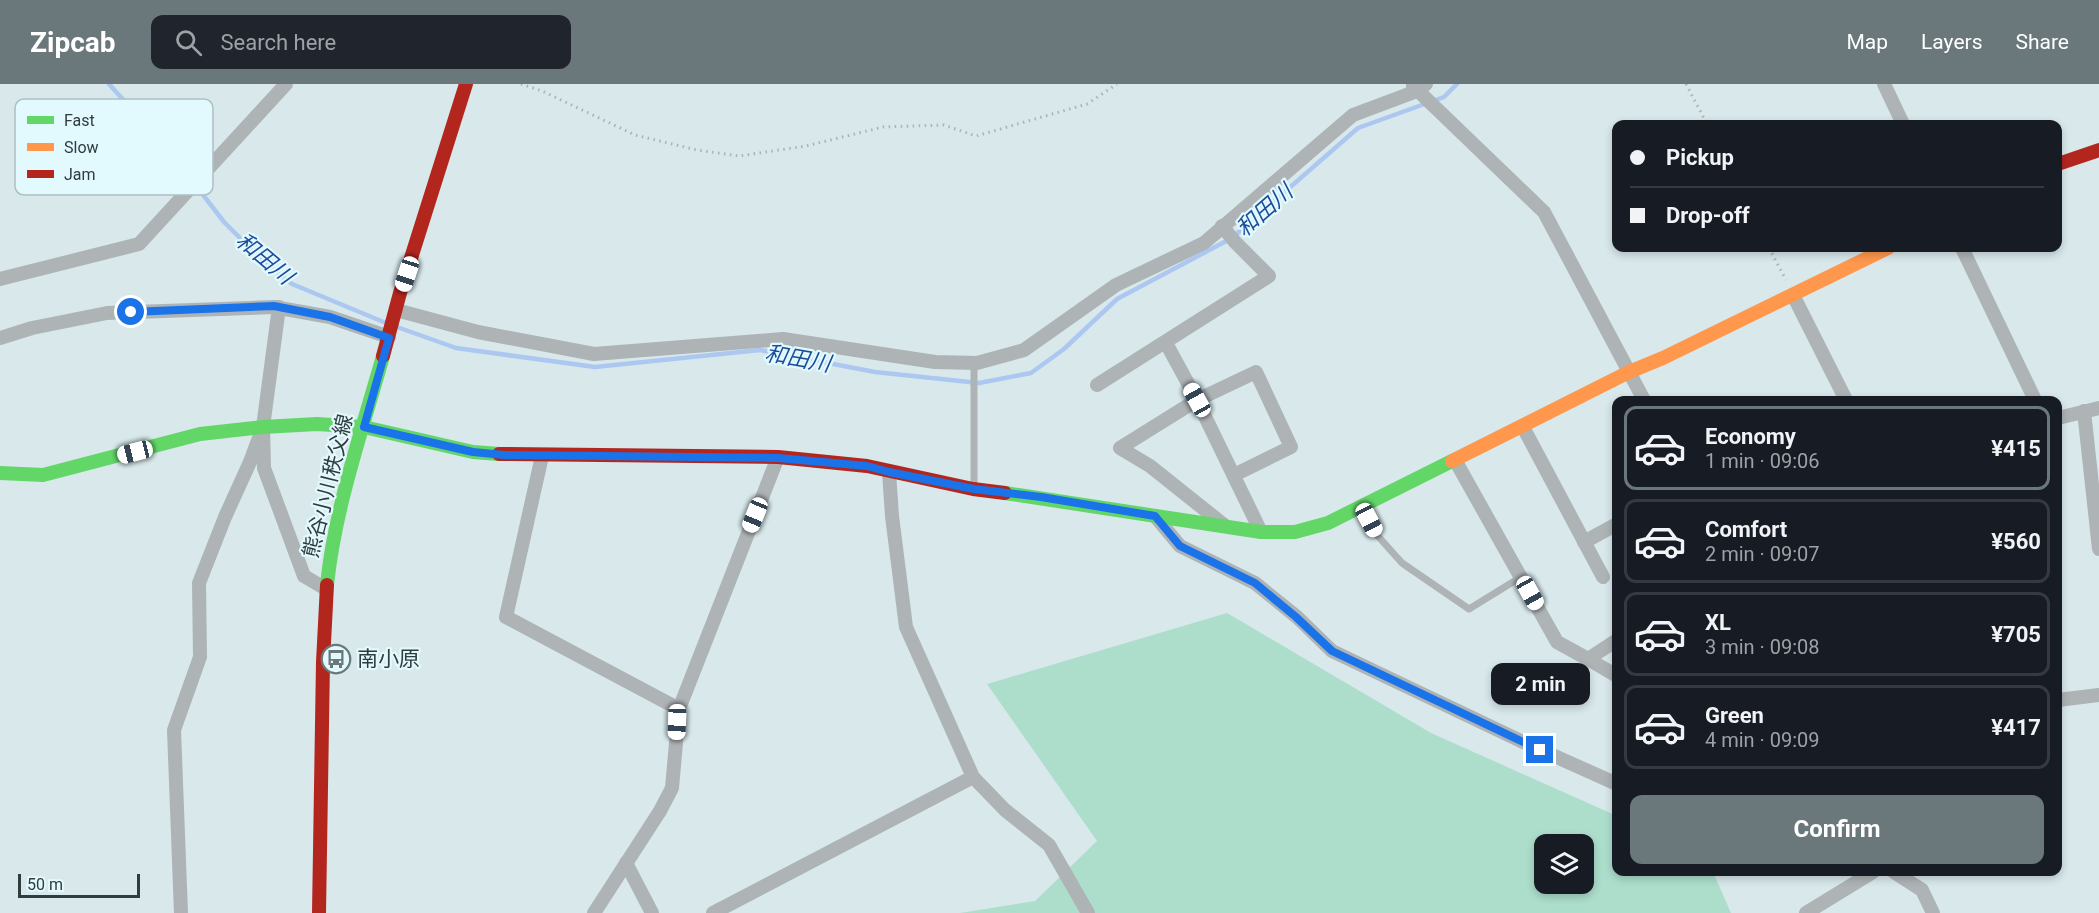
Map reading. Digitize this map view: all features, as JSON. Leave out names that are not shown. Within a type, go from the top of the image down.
[{"type":"street","points":[[213,163],[286,84]]},
{"type":"street","name":"熊谷小川秩父線","points":[[319,913],[326,589],[330,555],[339,513],[396,310],[466,84]]},
{"type":"street","points":[[1884,84],[1901,120]]},
{"type":"street","points":[[396,310],[478,332],[594,354],[783,339],[935,362],[974,363],[1024,350],[1116,285],[1204,243],[1353,115],[1418,86],[1544,212],[1642,396]]},
{"type":"street","points":[[2062,163],[2099,150]]},
{"type":"street","points":[[0,279],[139,244],[184,195]]},
{"type":"street","points":[[1097,385],[1269,276],[1234,242],[1222,226]]},
{"type":"street","points":[[0,473],[43,475],[200,434],[317,424],[364,427],[473,452],[542,456],[778,458],[867,466],[974,489],[1041,497],[1262,532],[1277,534],[1305,531],[1328,524],[1629,372],[1663,358],[1880,252]]},
{"type":"street","points":[[1964,252],[2033,396]]},
{"type":"street","points":[[1793,295],[1844,396]]},
{"type":"street","points":[[279,308],[263,427],[264,468],[304,576],[326,589]]},
{"type":"street","points":[[0,338],[32,328],[107,313],[279,308],[330,317],[389,338]]},
{"type":"street","points":[[1166,343],[1197,400],[1262,532]]},
{"type":"street","points":[[1225,526],[1150,466],[1120,448],[1197,400],[1256,372],[1291,447],[1234,475]]},
{"type":"street","points":[[2062,417],[2099,408]]},
{"type":"street","points":[[2084,411],[2099,549]]},
{"type":"street","points":[[181,913],[174,730],[200,657],[199,584],[263,427]]},
{"type":"street","points":[[1523,427],[1603,577]]},
{"type":"street","points":[[542,456],[506,617],[679,708]]},
{"type":"street","points":[[594,913],[672,788],[679,708],[778,458]]},
{"type":"street","points":[[1455,460],[1557,642],[1612,673]]},
{"type":"street","points":[[889,472],[892,516],[906,627],[973,777],[1005,810],[1049,845],[1088,913]]},
{"type":"street","points":[[1155,516],[1180,546],[1255,583],[1332,651],[1612,782]]},
{"type":"street","points":[[1584,542],[1612,527]]},
{"type":"street","points":[[1588,659],[1612,643]]},
{"type":"street","points":[[2062,700],[2099,695]]},
{"type":"street","points":[[713,913],[973,777]]},
{"type":"street","points":[[626,863],[652,913]]},
{"type":"street","points":[[1806,913],[1866,876]]},
{"type":"street","points":[[1900,876],[1922,890],[1933,913]]},
{"type":"lane","points":[[974,363],[974,489]]},
{"type":"lane","points":[[1362,507],[1376,534],[1402,563],[1469,609],[1521,577]]},
{"type":"path","points":[[521,84],[542,91],[635,135],[697,150],[740,156],[806,146],[883,127],[944,125],[976,136],[1087,104],[1117,84]]},
{"type":"path","points":[[1686,84],[1705,120]]},
{"type":"path","points":[[1771,252],[1793,295]]},
{"type":"green space","points":[[1227,613],[1431,733],[1612,814],[1612,876],[1715,876],[1731,913],[960,913],[1035,901],[1097,841],[987,684]]},
{"type":"waterway","name":"和田川","points":[[109,84],[123,99]]},
{"type":"waterway","name":"和田川","points":[[397,327],[456,348],[595,367],[760,350],[875,372],[979,383],[1031,373],[1064,349],[1117,299],[1232,238],[1358,128],[1444,97],[1457,84]]},
{"type":"waterway","name":"和田川","points":[[203,195],[224,222],[266,264],[292,284],[386,323]]},
{"type":"traffic: fast","points":[[327,585],[343,498],[383,356]]},
{"type":"traffic: fast","points":[[0,473],[43,475],[200,434],[317,424],[364,427],[473,452],[499,454]]},
{"type":"traffic: fast","points":[[1005,493],[1261,532],[1295,532],[1328,523],[1452,461]]},
{"type":"traffic: slow","points":[[1452,461],[1629,372],[1663,358],[1880,252]]},
{"type":"traffic: jam","points":[[383,356],[400,293],[466,84]]},
{"type":"traffic: jam","points":[[2062,163],[2099,150]]},
{"type":"traffic: jam","points":[[499,454],[778,457],[867,466],[973,489],[1005,493]]},
{"type":"traffic: jam","points":[[319,913],[323,662],[327,585]]},
{"type":"place","name":"南小原","points":[[336,659]]},
{"type":"route","points":[[131,312],[274,306],[330,317],[389,338],[364,427],[473,452],[504,455],[655,458],[735,456],[800,459],[867,466],[974,489],[1041,497],[1155,516],[1180,546],[1255,583],[1332,651],[1540,750]]}]
